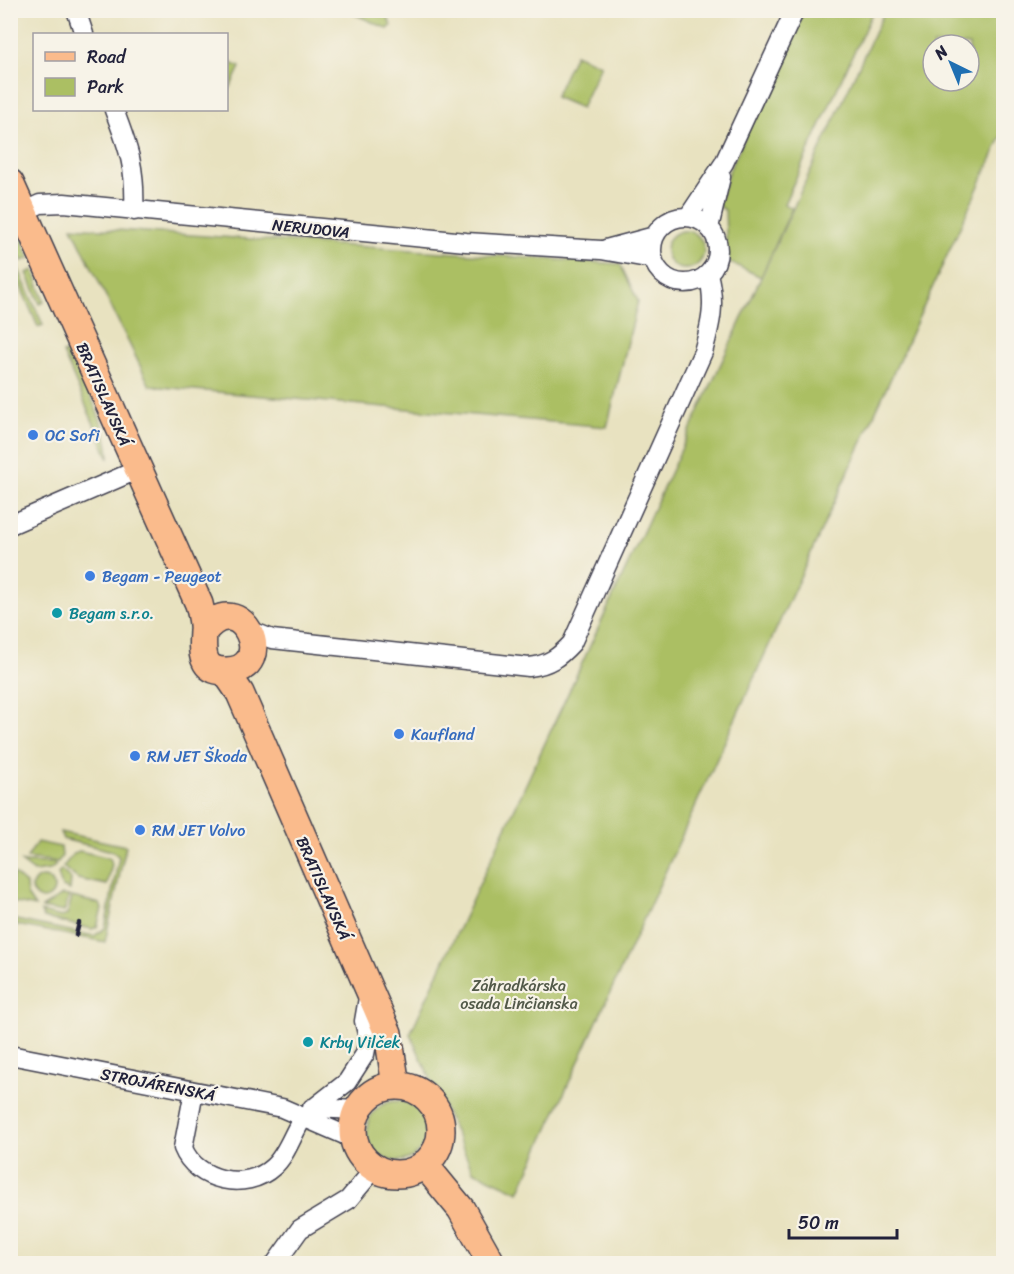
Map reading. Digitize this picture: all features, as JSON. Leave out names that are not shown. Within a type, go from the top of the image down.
[{"type":"main road","name":"BRATISLAVSKÁ","points":[[10,183],[137,470],[199,604],[212,626]]},
{"type":"main road","name":"BRATISLAVSKÁ","points":[[251,661],[210,665],[201,650],[212,626],[235,619],[251,661],[369,992],[388,1033],[396,1086]]},
{"type":"main road","points":[[396,1086],[406,1087],[425,1096],[438,1113],[441,1134],[439,1144],[424,1164],[415,1170],[401,1174],[375,1168],[361,1155],[354,1139],[354,1122],[358,1110],[376,1092],[396,1086]]},
{"type":"main road","points":[[424,1164],[461,1209],[492,1263]]},
{"type":"street","points":[[76,10],[84,33]]},
{"type":"street","points":[[688,217],[709,228],[715,237],[717,256],[700,278],[682,283],[663,276],[653,259],[655,236],[669,222],[688,217],[724,163],[795,10]]},
{"type":"street","points":[[114,111],[132,155],[136,184],[134,212]]},
{"type":"street","points":[[709,228],[724,163]]},
{"type":"street","name":"NERUDOVA","points":[[23,212],[50,202],[134,212],[466,242],[601,250],[653,259]]},
{"type":"street","name":"NERUDOVA","points":[[601,250],[655,236]]},
{"type":"street","points":[[251,661],[529,667],[545,666],[560,656],[572,643],[703,352],[713,319],[714,296],[700,278]]},
{"type":"street","points":[[10,525],[137,470]]},
{"type":"street","points":[[194,1091],[183,1148],[194,1167],[208,1176],[222,1180],[254,1177],[272,1169],[282,1156],[300,1110],[347,1082],[365,1054],[368,1038],[364,1021],[369,992]]},
{"type":"street","name":"STROJÁRENSKÁ","points":[[10,1055],[300,1110]]},
{"type":"street","points":[[300,1110],[358,1110]]},
{"type":"street","points":[[300,1110],[354,1139]]},
{"type":"street","points":[[275,1263],[300,1229],[348,1200],[375,1168]]},
{"type":"green space","name":"Záhradkárska osada Linčianska","points":[[885,10],[1003,11],[1003,133],[519,1192],[473,1171],[410,1034]]},
{"type":"green space","points":[[347,11],[386,11],[391,26],[388,29]]},
{"type":"green space","points":[[804,11],[873,11],[784,204],[792,208],[761,277],[727,261],[725,210],[718,206],[729,171]]},
{"type":"green space","points":[[575,54],[601,65],[581,108],[555,97]]},
{"type":"green space","points":[[228,61],[240,67],[228,92]]},
{"type":"green space","points":[[10,213],[30,258],[22,261],[11,236]]},
{"type":"green space","points":[[72,227],[620,264],[638,301],[607,427],[150,386]]},
{"type":"green space","points":[[685,231],[699,236],[704,250],[699,264],[685,269],[671,264],[666,250],[671,236]]},
{"type":"green space","points":[[11,252],[43,325],[38,327],[11,264]]},
{"type":"green space","points":[[34,270],[44,302],[40,304],[27,273]]},
{"type":"green space","points":[[68,351],[100,419],[109,459],[63,353]]},
{"type":"green space","points":[[60,832],[126,846],[105,942],[11,924],[11,919],[94,936],[105,928],[119,857],[112,851],[63,839]]},
{"type":"green space","points":[[37,842],[61,847],[62,856],[58,862],[27,858]]},
{"type":"green space","points":[[79,851],[110,858],[112,864],[107,885],[78,879],[63,867],[74,853]]},
{"type":"green space","points":[[21,862],[54,863],[56,865],[50,870],[34,872]]},
{"type":"green space","points":[[61,870],[71,879],[70,890],[62,887],[58,874]]},
{"type":"green space","points":[[13,873],[26,884],[27,895],[35,907],[11,902]]},
{"type":"green space","points":[[43,877],[51,880],[54,888],[51,896],[43,899],[35,896],[32,888],[35,880]]},
{"type":"green space","points":[[62,895],[69,896],[64,912],[42,908]]},
{"type":"green space","points":[[72,897],[100,904],[102,909],[97,927],[92,929],[44,918],[41,912],[62,917],[67,915]]},
{"type":"green space","points":[[391,1101],[403,1101],[414,1106],[422,1114],[427,1131],[425,1143],[414,1156],[403,1161],[391,1161],[380,1156],[372,1148],[367,1137],[367,1125],[372,1114],[380,1106]]},
{"type":"railway","points":[[76,935],[79,923]]},
{"type":"place","name":"OC Sofi","points":[[33,435]]},
{"type":"place","name":"Begam - Peugeot","points":[[90,576]]},
{"type":"place","name":"Begam s.r.o.","points":[[57,613]]},
{"type":"place","name":"Kaufland","points":[[399,734]]},
{"type":"place","name":"RM JET Škoda","points":[[135,756]]},
{"type":"place","name":"RM JET Volvo","points":[[140,830]]},
{"type":"place","name":"Krby Vilček","points":[[308,1042]]}]
